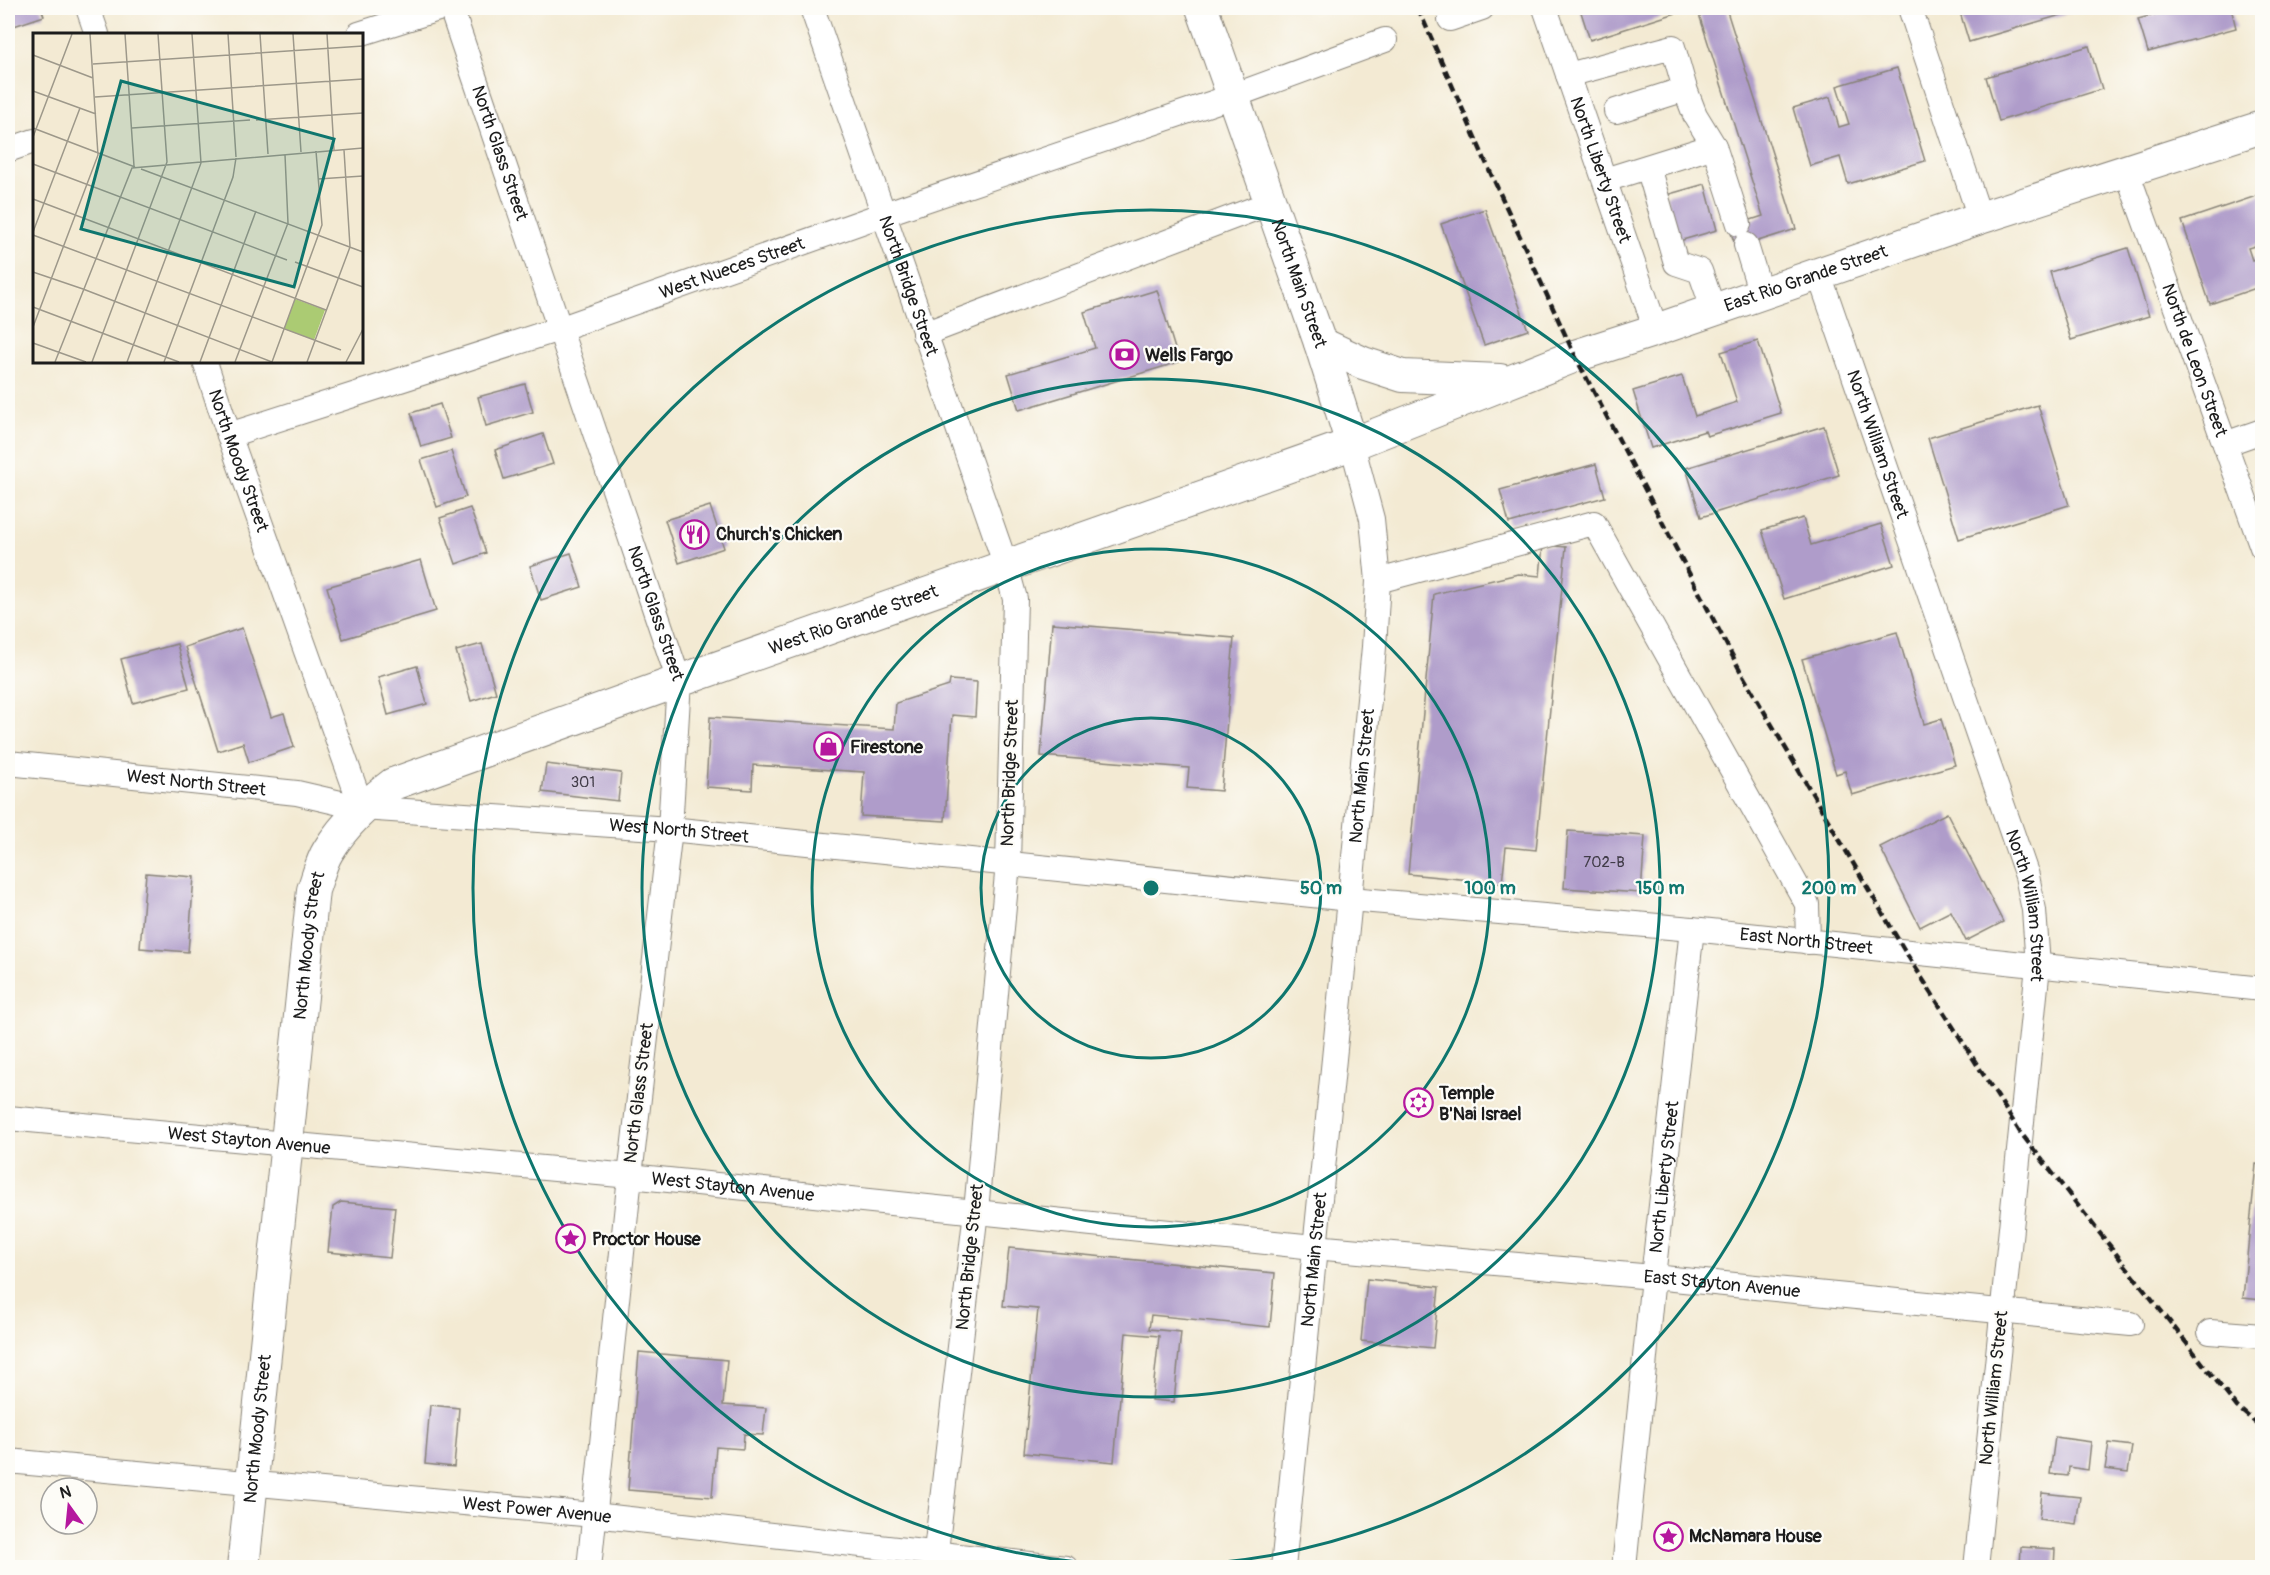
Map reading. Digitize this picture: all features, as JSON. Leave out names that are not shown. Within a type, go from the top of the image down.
[{"type":"main road","name":"North Main Street","points":[[1202,8],[1320,343],[1352,444]]},
{"type":"main road","name":"East Rio Grande Street","points":[[1352,444],[1575,356],[1714,311],[1980,218],[2262,127]]},
{"type":"main road","points":[[1320,343],[1363,363],[1403,376],[1513,380]]},
{"type":"main road","name":"West Rio Grande Street","points":[[362,807],[393,784],[1352,444]]},
{"type":"main road","name":"North Moody Street","points":[[243,1568],[313,890],[327,852],[362,807]]},
{"type":"street","points":[[88,8],[97,33]]},
{"type":"street","points":[[362,33],[441,8]]},
{"type":"street","name":"North Glass Street","points":[[451,8],[679,681],[670,829],[630,1176],[589,1568]]},
{"type":"street","name":"North Bridge Street","points":[[812,8],[1006,566],[1014,599],[1008,863],[976,1211],[935,1561]]},
{"type":"street","points":[[1450,19],[1482,8]]},
{"type":"street","name":"North Liberty Street","points":[[1545,8],[1656,330]]},
{"type":"street","points":[[1910,8],[1980,218]]},
{"type":"street","name":"West Nueces Street","points":[[228,435],[559,329],[884,214],[1233,96],[1385,40]]},
{"type":"street","points":[[1568,75],[1673,47],[1695,115],[1714,146],[1761,294]]},
{"type":"street","points":[[1616,111],[1685,89]]},
{"type":"street","points":[[8,150],[33,141]]},
{"type":"street","points":[[1605,180],[1714,146]]},
{"type":"street","points":[[1648,167],[1676,263],[1700,271],[1714,311]]},
{"type":"street","name":"North de Leon Street","points":[[2127,172],[2262,547]]},
{"type":"street","points":[[924,334],[1270,203]]},
{"type":"street","name":"North William Street","points":[[1819,274],[2027,876],[2034,910],[2038,966],[1976,1568]]},
{"type":"street","name":"North Moody Street","points":[[205,363],[228,435],[362,807]]},
{"type":"street","points":[[2225,444],[2262,431]]},
{"type":"street","name":"North Main Street","points":[[1283,1568],[1350,899],[1378,581],[1372,519],[1352,444]]},
{"type":"street","points":[[1378,581],[1594,523],[1808,904],[1808,942]]},
{"type":"street","name":"West North Street","points":[[8,763],[297,793],[362,807],[670,829],[1350,899]]},
{"type":"street","name":"East North Street","points":[[1350,899],[1692,929],[2262,989]]},
{"type":"street","name":"North Liberty Street","points":[[1624,1568],[1653,1276],[1692,929]]},
{"type":"street","name":"West Stayton Avenue","points":[[8,1118],[630,1176],[1314,1247]]},
{"type":"street","name":"East Stayton Avenue","points":[[1314,1247],[1653,1276],[2131,1324]]},
{"type":"street","points":[[2210,1332],[2262,1336]]},
{"type":"street","name":"West Power Avenue","points":[[8,1461],[594,1515],[935,1561],[1066,1568]]},
{"type":"building","points":[[8,8],[41,8],[44,16],[8,28]]},
{"type":"building","points":[[1692,8],[1590,40],[1580,9]]},
{"type":"building","points":[[1697,8],[1726,8],[1796,229],[1736,248],[1729,227],[1763,216]]},
{"type":"building","points":[[2002,8],[2004,11],[2016,8],[2085,8],[1969,42],[1959,9]]},
{"type":"building","points":[[2179,8],[2231,8],[2236,28],[2148,52],[2138,19]]},
{"type":"building","points":[[2089,46],[2102,89],[1999,121],[1986,77]]},
{"type":"building","points":[[1897,68],[1925,161],[1848,184],[1840,157],[1810,166],[1793,108],[1830,97],[1839,127],[1849,124],[1837,86]]},
{"type":"building","points":[[1705,184],[1717,230],[1679,241],[1666,195]]},
{"type":"building","points":[[2262,194],[2262,244],[2248,248],[2252,260],[2262,257],[2262,286],[2210,304],[2182,221]]},
{"type":"building","points":[[1485,209],[1528,330],[1484,345],[1441,224]]},
{"type":"building","points":[[2128,248],[2149,316],[2071,340],[2050,272]]},
{"type":"building","name":"Wells Fargo","points":[[1157,290],[1179,362],[1019,410],[1008,374],[1095,348],[1084,312]]},
{"type":"building","points":[[1758,341],[1781,413],[1707,436],[1705,431],[1651,448],[1633,391],[1682,376],[1695,416],[1737,402],[1721,352]]},
{"type":"building","points":[[525,384],[533,412],[486,426],[478,397]]},
{"type":"building","points":[[440,404],[451,438],[421,447],[411,413]]},
{"type":"building","points":[[2038,405],[2069,505],[1959,539],[1928,438]]},
{"type":"building","points":[[1824,426],[1839,475],[1701,517],[1686,468]]},
{"type":"building","points":[[543,434],[553,464],[504,479],[495,450]]},
{"type":"building","points":[[451,451],[466,497],[437,507],[421,460]]},
{"type":"building","points":[[1596,464],[1605,497],[1509,523],[1500,490]]},
{"type":"building","name":"Church's Chicken","points":[[710,506],[724,548],[679,563],[665,520]]},
{"type":"building","points":[[470,508],[486,553],[456,564],[440,518]]},
{"type":"building","points":[[1803,518],[1811,545],[1881,524],[1894,565],[1784,599],[1762,530]]},
{"type":"building","points":[[1543,545],[1566,547],[1536,850],[1506,847],[1502,883],[1408,874],[1434,594],[1518,574],[1540,576]]},
{"type":"building","points":[[571,553],[582,587],[541,600],[530,566]]},
{"type":"building","points":[[421,560],[436,611],[343,639],[327,587]]},
{"type":"building","points":[[1052,623],[1234,638],[1221,791],[1187,788],[1189,768],[1041,756]]},
{"type":"building","points":[[242,628],[271,717],[284,713],[294,747],[249,762],[243,743],[218,751],[185,647]]},
{"type":"building","points":[[1897,632],[1924,724],[1941,719],[1955,765],[1852,795],[1845,771],[1836,774],[1802,659]]},
{"type":"building","points":[[177,644],[189,688],[133,703],[121,659]]},
{"type":"building","points":[[482,644],[496,693],[471,701],[456,651]]},
{"type":"building","points":[[417,666],[427,704],[388,715],[378,677]]},
{"type":"building","name":"Firestone","points":[[950,680],[977,682],[975,717],[952,715],[945,821],[861,816],[864,772],[753,765],[752,790],[706,787],[710,717],[894,729],[896,703],[949,686]]},
{"type":"building","points":[[546,764],[621,773],[618,801],[542,792]]},
{"type":"building","points":[[1947,813],[2003,922],[1966,941],[1951,911],[1920,927],[1880,847]]},
{"type":"building","points":[[1568,831],[1645,836],[1641,893],[1564,888]]},
{"type":"building","points":[[146,873],[194,877],[188,952],[140,948]]},
{"type":"building","points":[[2256,1164],[2262,1165],[2262,1300],[2243,1298]]},
{"type":"building","points":[[341,1202],[395,1207],[390,1258],[328,1252],[333,1207]]},
{"type":"building","points":[[1009,1248],[1275,1273],[1270,1327],[1151,1315],[1149,1329],[1181,1332],[1174,1402],[1152,1400],[1159,1336],[1126,1333],[1114,1462],[1024,1453],[1038,1309],[1003,1306]]},
{"type":"building","points":[[1367,1279],[1439,1287],[1433,1348],[1361,1341]]},
{"type":"building","points":[[639,1352],[727,1360],[723,1405],[766,1408],[763,1435],[744,1434],[743,1449],[716,1447],[712,1497],[628,1490]]},
{"type":"building","points":[[430,1405],[459,1408],[454,1467],[425,1464]]},
{"type":"building","points":[[2055,1437],[2091,1442],[2088,1470],[2069,1467],[2068,1476],[2050,1474]]},
{"type":"building","points":[[2109,1443],[2132,1446],[2128,1472],[2105,1469]]},
{"type":"building","points":[[2042,1493],[2080,1497],[2076,1524],[2039,1519]]},
{"type":"building","points":[[2021,1547],[2055,1549],[2054,1568],[2020,1568]]},
{"type":"railway","points":[[1418,8],[1575,356],[1742,674],[1906,953],[2020,1132],[2237,1407],[2262,1428]]},
{"type":"place","name":"Wells Fargo","points":[[1124,355]]},
{"type":"place","name":"Church's Chicken","points":[[695,534]]},
{"type":"place","name":"Firestone","points":[[829,747]]},
{"type":"place","name":"Temple B'Nai Israel","points":[[1418,1103]]},
{"type":"place","name":"Proctor House","points":[[571,1239]]},
{"type":"place","name":"McNamara House","points":[[1668,1536]]}]
